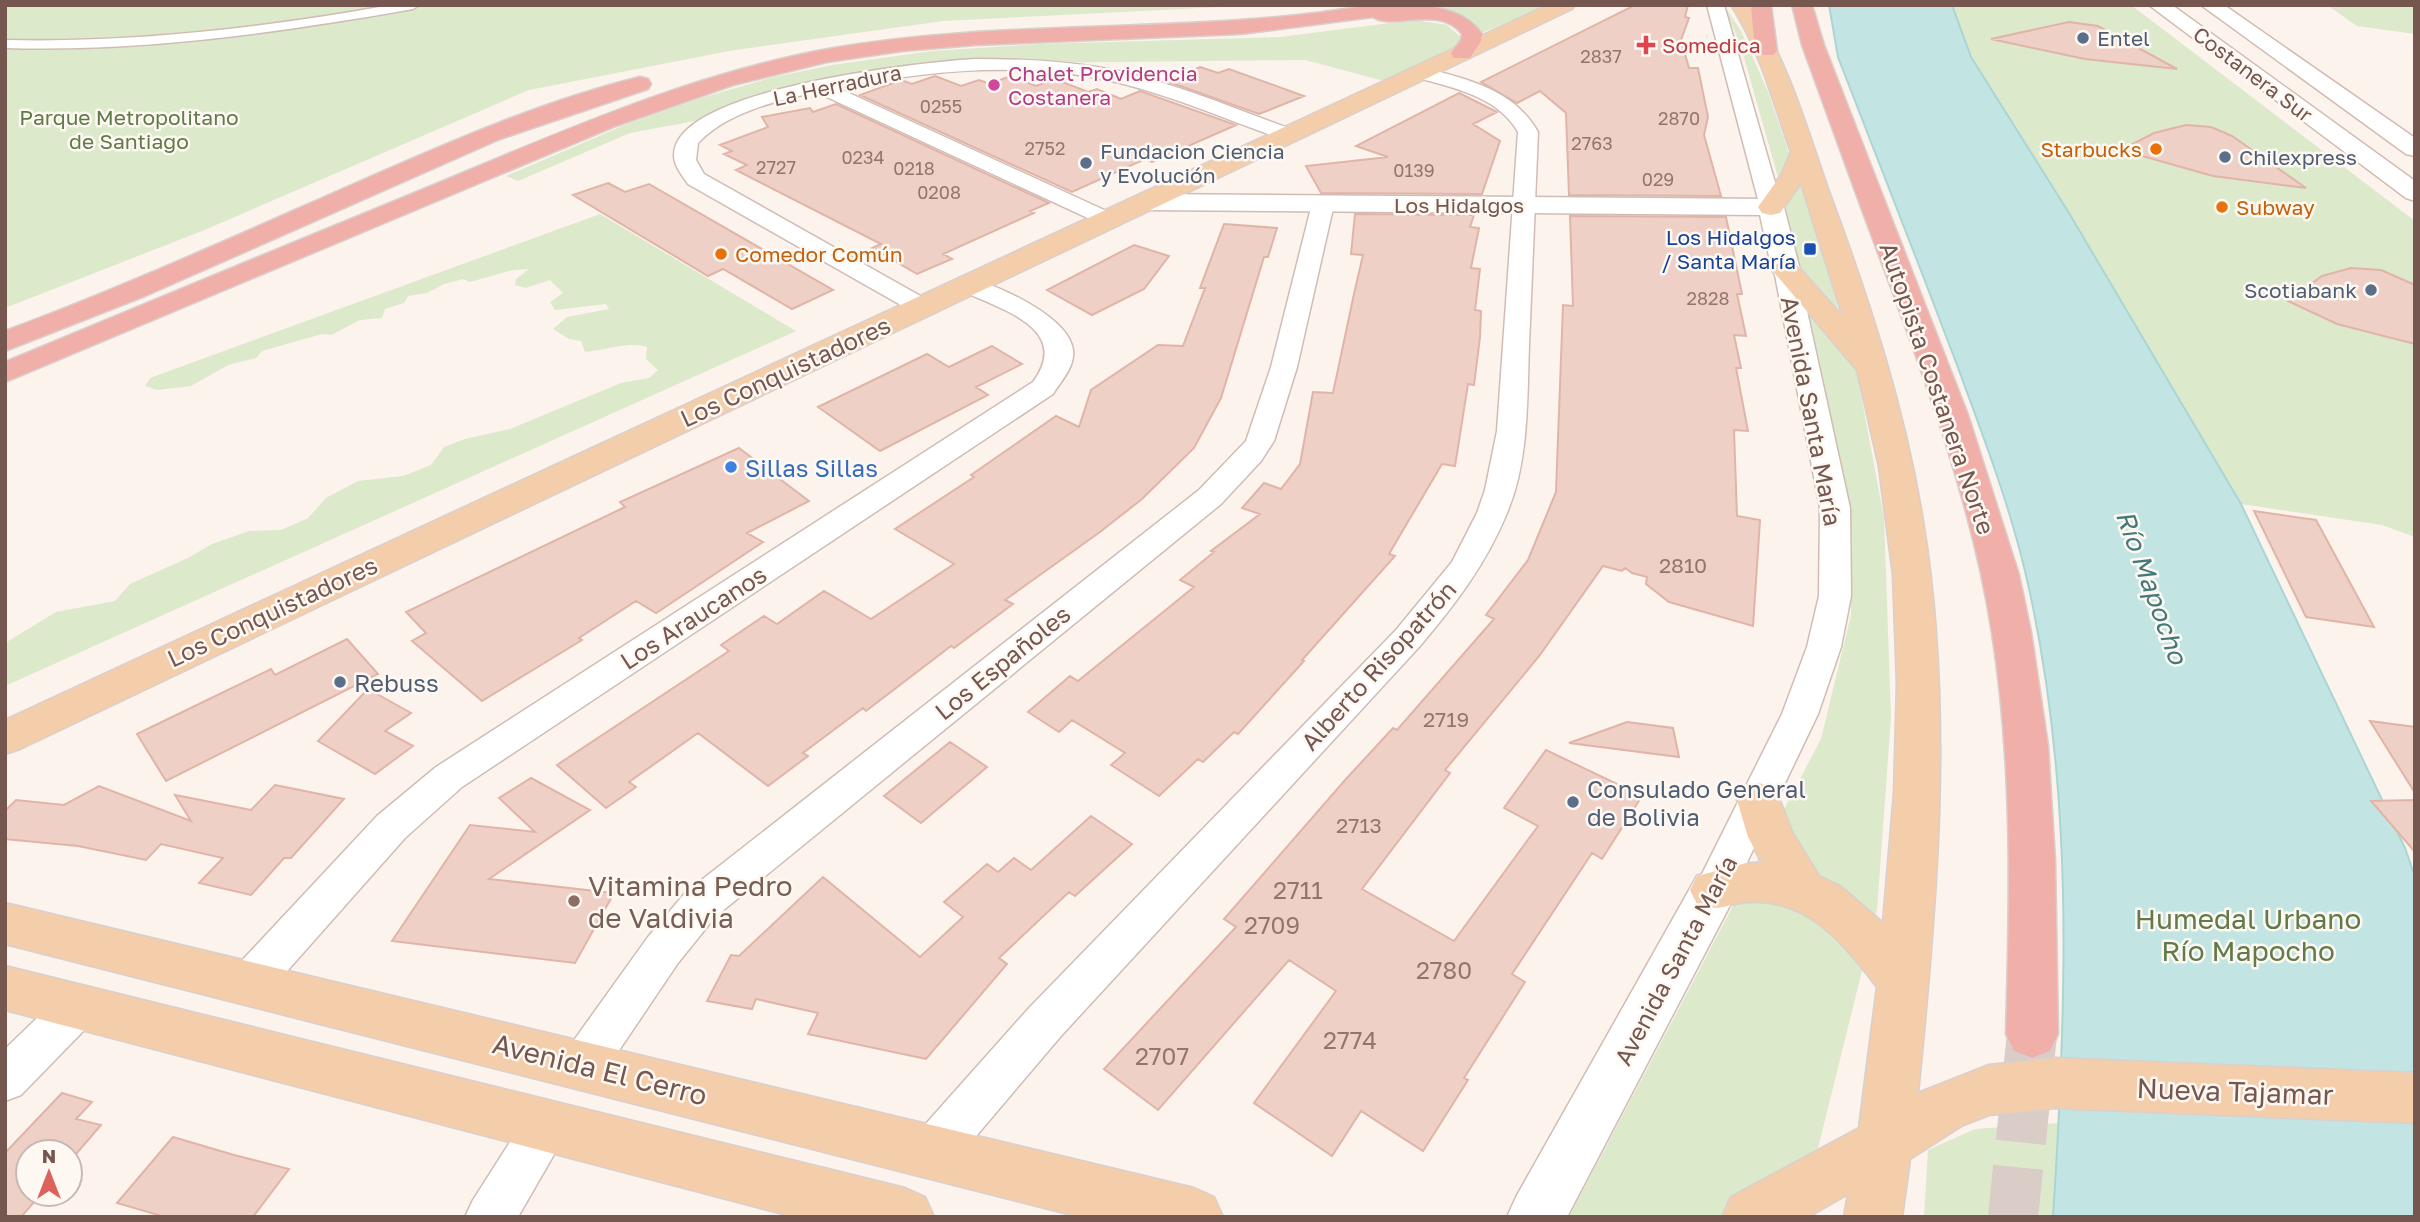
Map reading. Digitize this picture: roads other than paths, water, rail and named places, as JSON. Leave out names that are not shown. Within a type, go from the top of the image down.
[{"type":"highway","points":[[5,342],[152,282],[467,143],[564,107],[665,78],[787,51],[929,31],[1030,24],[1242,16],[1347,5]]},
{"type":"highway","points":[[1289,23],[1407,5]]},
{"type":"highway","points":[[1761,5],[1766,51]]},
{"type":"highway","name":"Autopista Costanera Norte","points":[[1802,5],[1818,57],[1937,368],[1982,505],[2000,577],[2026,731],[2032,807],[2032,1034]]},
{"type":"highway","points":[[5,373],[605,122],[726,80],[827,56],[926,43],[1194,31],[1399,13],[1437,15],[1456,20],[1471,30],[1471,41],[1462,53]]},
{"type":"main road","name":"Los Conquistadores","points":[[5,738],[1566,5]]},
{"type":"main road","points":[[1741,5],[1756,28],[1766,51],[1803,152],[1873,370],[1896,469],[1908,545],[1918,687],[1917,766],[1903,982],[1885,1144],[1872,1217]]},
{"type":"main road","points":[[1771,208],[1793,176],[1803,152]]},
{"type":"main road","points":[[1786,270],[1807,298],[1873,370]]},
{"type":"main road","points":[[1759,800],[1771,838],[1801,887]]},
{"type":"main road","points":[[1714,890],[1753,880],[1777,881],[1801,887],[1849,919],[1903,982]]},
{"type":"main road","name":"Avenida El Cerro","points":[[5,923],[1194,1217]]},
{"type":"main road","points":[[5,988],[905,1217]]},
{"type":"main road","name":"Nueva Tajamar","points":[[1885,1144],[1944,1107],[1965,1098],[2021,1085],[2055,1083],[2415,1098]]},
{"type":"main road","points":[[1751,1217],[1885,1144]]},
{"type":"street","points":[[5,44],[145,44],[311,23],[413,5]]},
{"type":"street","name":"Avenida Santa María","points":[[1536,1217],[1714,890],[1800,715],[1825,647],[1835,596],[1835,508],[1786,270],[1715,5]]},
{"type":"street","name":"Costanera Sur","points":[[2159,5],[2415,193]]},
{"type":"street","name":"Costanera Sur","points":[[2211,5],[2415,149]]},
{"type":"street","name":"La Herradura","points":[[922,307],[712,190],[696,179],[685,165],[682,153],[685,146],[706,126],[740,109],[818,86],[929,67],[1002,65],[1064,69],[1139,83],[1289,135]]},
{"type":"street","name":"Alberto Risopatrón","points":[[932,1152],[1045,1023],[1408,638],[1441,600],[1466,565],[1492,513],[1507,460],[1511,431],[1528,132],[1518,116],[1489,96],[1421,73]]},
{"type":"street","points":[[818,86],[1107,220]]},
{"type":"street","name":"Los Hidalgos","points":[[1148,202],[1771,208]]},
{"type":"street","name":"Los Españoles","points":[[583,1065],[663,950],[701,905],[1210,497],[1251,455],[1260,441],[1284,367],[1323,204]]},
{"type":"street","name":"Los Araucanos","points":[[250,982],[391,827],[449,777],[1043,388],[1052,379],[1061,359],[1061,349],[1052,330],[1032,316],[969,285]]},
{"type":"street","points":[[5,1080],[79,1006]]},
{"type":"street","points":[[490,1217],[548,1125]]},
{"type":"water","name":"Humedal Urbano Río Mapocho","points":[[1829,5],[1952,5],[1971,57],[2069,213],[2241,504],[2405,848],[2415,877],[2415,1217],[2053,1217],[2062,1055],[2063,892],[2060,811],[2041,651],[2025,571],[2003,493],[1957,365],[1838,57]]},
{"type":"tunnel","points":[[2013,1217],[2032,1034]]},
{"type":"place","name":"Entel","points":[[2083,38]]},
{"type":"place","name":"Somedica","points":[[1646,45]]},
{"type":"place","name":"Chalet Providencia Costanera","points":[[994,85]]},
{"type":"place","name":"Starbucks","points":[[2156,149]]},
{"type":"place","name":"Chilexpress","points":[[2225,157]]},
{"type":"place","name":"Fundacion Ciencia y Evolución","points":[[1086,163]]},
{"type":"place","name":"Subway","points":[[2222,207]]},
{"type":"place","name":"Los Hidalgos / Santa María","points":[[1810,249]]},
{"type":"place","name":"Comedor Común","points":[[721,254]]},
{"type":"place","name":"Scotiabank","points":[[2371,290]]},
{"type":"place","name":"Sillas Sillas","points":[[731,467]]},
{"type":"place","name":"Rebuss","points":[[340,682]]},
{"type":"place","name":"Consulado General de Bolivia","points":[[1573,802]]},
{"type":"place","name":"Vitamina Pedro de Valdivia","points":[[574,901]]},
{"type":"park label","name":"Parque Metropolitano de Santiago","points":[[129,129]]},
{"type":"water label","name":"Río Mapocho","points":[[2152,587]]}]
